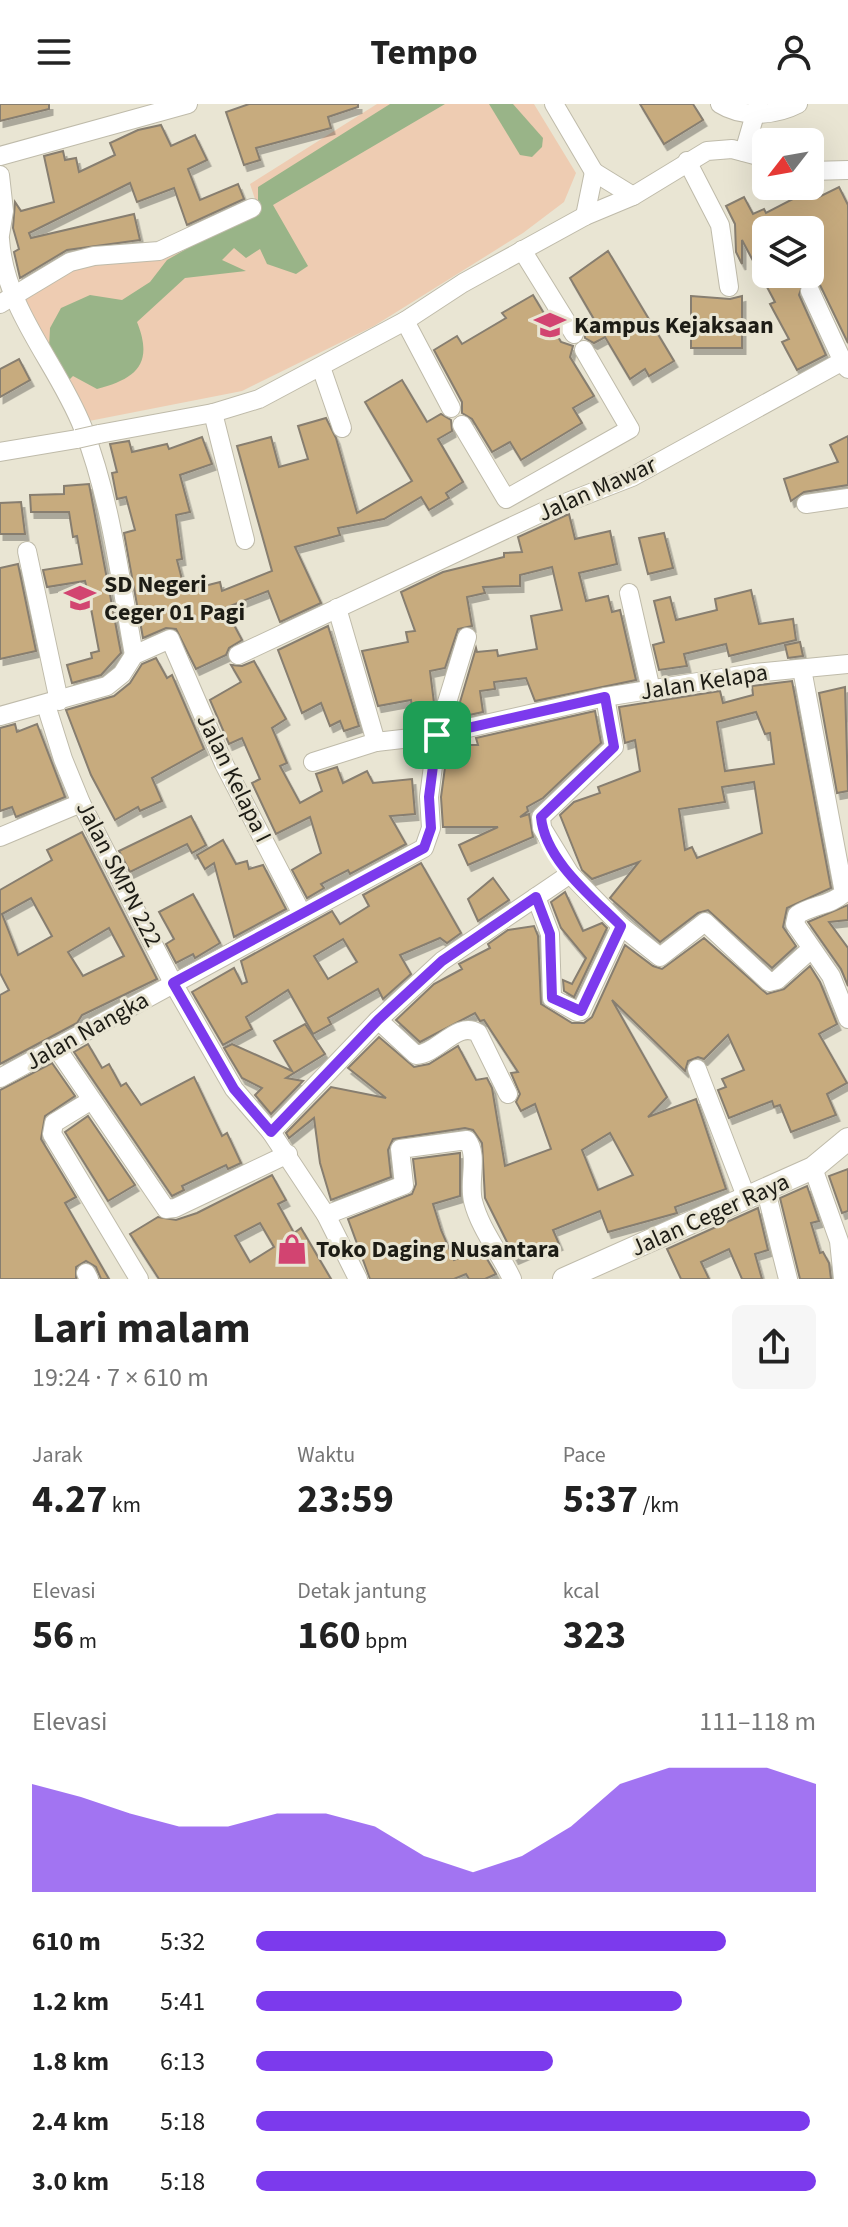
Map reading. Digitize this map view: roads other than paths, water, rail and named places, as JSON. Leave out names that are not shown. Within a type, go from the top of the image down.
[{"type":"main road","name":"Jalan Ceger Raya","points":[[570,1278],[813,1168],[848,1139]]},
{"type":"street","points":[[0,156],[188,104]]},
{"type":"street","points":[[554,104],[594,172],[633,196]]},
{"type":"street","points":[[720,104],[783,112],[798,104]]},
{"type":"street","points":[[744,152],[756,108]]},
{"type":"street","points":[[0,452],[213,413],[259,399],[405,321],[522,250],[585,216],[633,196],[707,151],[732,149],[752,154]]},
{"type":"street","points":[[687,161],[720,225],[729,287]]},
{"type":"street","points":[[824,171],[848,170]]},
{"type":"street","points":[[585,216],[594,172]]},
{"type":"street","points":[[0,175],[4,211],[0,237],[7,300],[90,445],[110,523],[134,655],[122,674],[107,686],[0,716]]},
{"type":"street","points":[[7,300],[70,262],[94,256],[159,251],[252,208]]},
{"type":"street","points":[[462,425],[506,499],[630,429],[522,250]]},
{"type":"street","points":[[810,291],[846,365]]},
{"type":"street","points":[[405,321],[451,408]]},
{"type":"street","name":"Jalan Mawar","points":[[238,655],[547,510],[632,477],[846,365]]},
{"type":"street","points":[[321,367],[342,428]]},
{"type":"street","points":[[213,413],[245,540]]},
{"type":"street","points":[[806,504],[848,498]]},
{"type":"street","name":"Jalan SMPN 222","points":[[27,551],[63,759],[81,803],[173,983],[234,1089],[288,1154],[326,1215],[358,1279]]},
{"type":"street","points":[[629,593],[651,690]]},
{"type":"street","points":[[337,608],[376,742]]},
{"type":"street","points":[[173,983],[424,848],[431,828],[429,797],[437,735],[467,637]]},
{"type":"street","name":"Jalan Kelapa I","points":[[134,655],[170,639],[224,764],[302,914]]},
{"type":"street","name":"Jalan Kelapa","points":[[313,762],[376,742],[437,735],[605,697],[754,673],[848,664]]},
{"type":"street","points":[[802,669],[839,816],[844,893],[838,899],[797,915],[795,924],[831,976],[848,1019]]},
{"type":"street","points":[[605,697],[614,747],[541,817],[542,828],[570,874],[621,926],[660,957],[701,923],[708,922],[756,973],[769,982],[777,980],[811,949]]},
{"type":"street","points":[[0,837],[81,803]]},
{"type":"street","points":[[271,1132],[378,1020],[442,961],[570,874]]},
{"type":"street","points":[[536,897],[550,934],[552,998],[577,1012],[581,1011],[621,926]]},
{"type":"street","name":"Jalan Nangka","points":[[0,1078],[173,983]]},
{"type":"street","points":[[378,1020],[416,1055],[428,1052],[463,1029],[472,1029],[478,1033],[508,1094]]},
{"type":"street","points":[[56,1047],[166,1209],[288,1154]]},
{"type":"street","points":[[697,1069],[786,1260],[788,1279]]},
{"type":"street","points":[[90,1101],[54,1123],[52,1134],[139,1279]]},
{"type":"street","points":[[326,1215],[404,1185],[400,1149],[467,1140],[472,1150],[469,1182],[474,1204],[512,1279]]},
{"type":"street","points":[[813,1168],[839,1241],[843,1279]]},
{"type":"place","name":"Kampus Kejaksaan","points":[[550,325]]},
{"type":"place","name":"SD Negeri Ceger 01 Pagi","points":[[80,598]]},
{"type":"place","name":"Toko Daging Nusantara","points":[[292,1249]]}]
